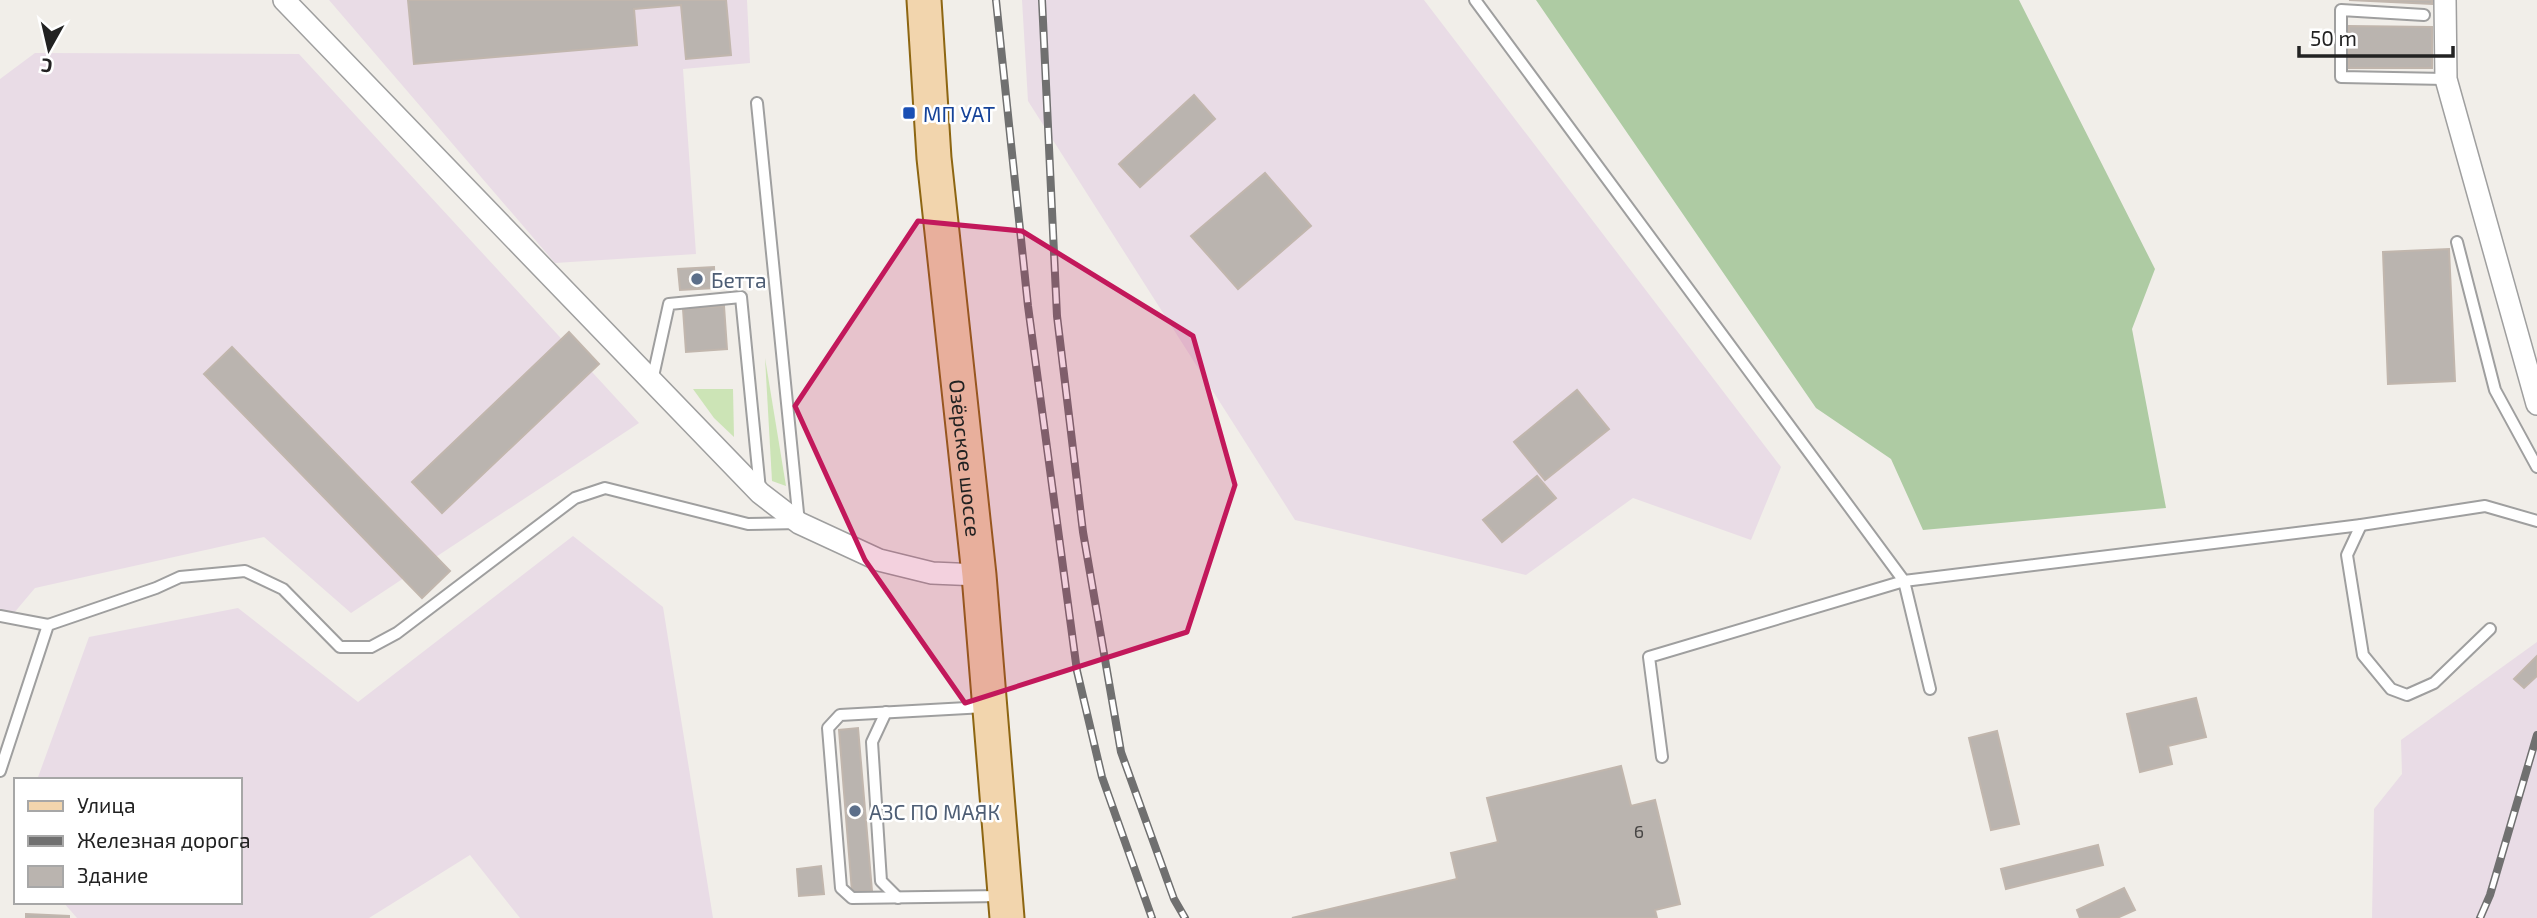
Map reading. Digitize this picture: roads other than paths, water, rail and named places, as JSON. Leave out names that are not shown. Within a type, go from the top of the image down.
[{"type":"main road","name":"Озёрское шоссе","points":[[924,0],[934,159],[979,575],[1006,907]]},
{"type":"street","points":[[284,0],[760,493],[799,523],[878,560],[932,573],[979,575]]},
{"type":"street","points":[[2445,0],[2446,79],[2537,404]]},
{"type":"lane","points":[[1475,0],[1904,581],[1930,689]]},
{"type":"lane","points":[[2424,15],[2341,10],[2342,77],[2446,79]]},
{"type":"lane","points":[[0,617],[48,625],[156,588],[180,577],[244,571],[283,589],[340,647],[371,647],[397,633],[575,498],[605,488],[748,524],[799,523],[757,103]]},
{"type":"lane","points":[[2457,242],[2495,390],[2537,467]]},
{"type":"lane","points":[[652,382],[669,303],[741,297],[760,493]]},
{"type":"lane","points":[[1662,757],[1649,657],[1904,581],[2361,525],[2485,506],[2537,521]]},
{"type":"lane","points":[[2361,525],[2347,555],[2363,655],[2391,690],[2407,695],[2434,683],[2490,629]]},
{"type":"lane","points":[[0,771],[48,625]]},
{"type":"lane","points":[[991,707],[840,715],[828,728],[841,888],[852,898],[898,898],[1006,907]]},
{"type":"lane","points":[[886,712],[872,742],[881,881],[898,898]]},
{"type":"railway","points":[[996,0],[1028,306],[1077,671],[1102,777],[1152,918]]},
{"type":"railway","points":[[1042,0],[1057,316],[1083,532],[1121,752],[1174,899],[1185,918]]},
{"type":"railway","points":[[2480,918],[2490,895],[2537,735]]},
{"type":"place","name":"МП УАТ","points":[[909,113]]},
{"type":"place","name":"Бетта","points":[[697,279]]},
{"type":"place","name":"АЗС ПО МАЯК","points":[[855,811]]}]
